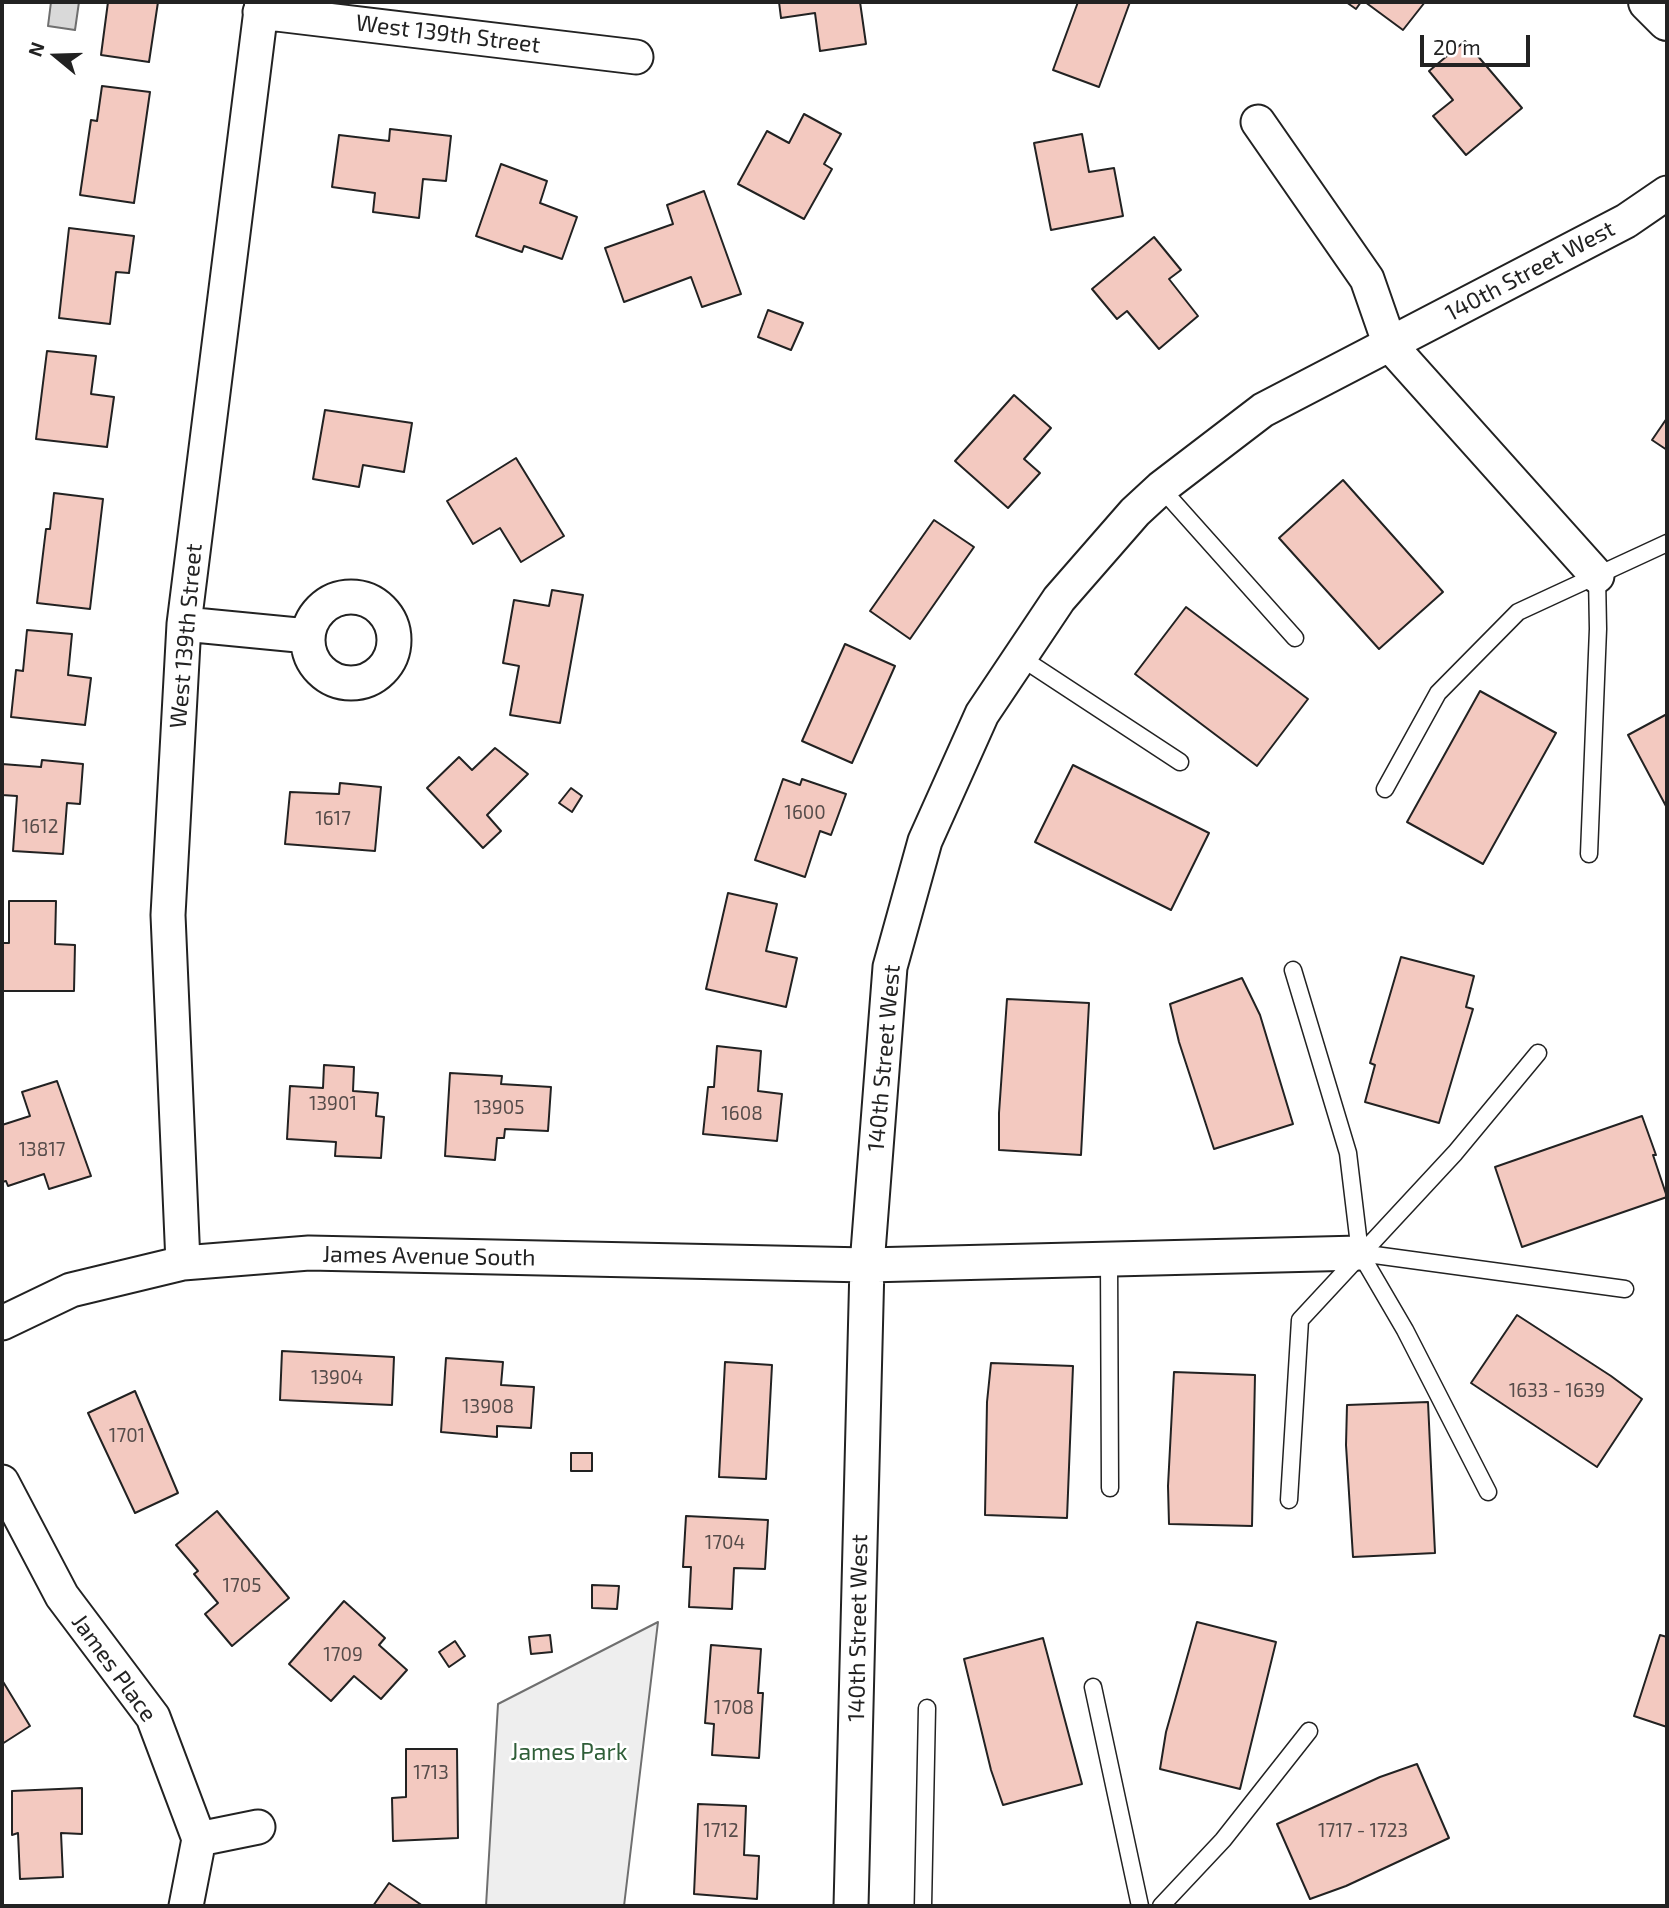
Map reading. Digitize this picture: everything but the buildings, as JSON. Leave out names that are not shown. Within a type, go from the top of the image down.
[{"type":"main road","points":[[1648,2],[1667,21]]},
{"type":"street","name":"West 139th Street","points":[[183,1263],[167,915],[184,624],[261,7],[636,57]]},
{"type":"street","points":[[1258,122],[1367,279],[1390,345],[1597,576]]},
{"type":"street","name":"140th Street West","points":[[851,1906],[867,1265],[890,967],[925,841],[982,714],[1059,598],[1135,512],[1161,488],[1263,410],[1626,221],[1667,193]]},
{"type":"street","points":[[184,624],[308,636]]},
{"type":"street","name":"James Avenue South","points":[[2,1323],[71,1290],[183,1263],[309,1253],[867,1265]]},
{"type":"street","points":[[867,1265],[1360,1253]]},
{"type":"street","name":"James Place","points":[[2,1482],[62,1596],[153,1717],[200,1839]]},
{"type":"street","points":[[186,1906],[200,1839],[258,1828]]},
{"type":"lane","points":[[1161,488],[1295,638]]},
{"type":"lane","points":[[1385,789],[1438,693],[1518,612],[1667,543]]},
{"type":"lane","points":[[1590,854],[1598,629],[1597,576]]},
{"type":"lane","points":[[1020,657],[1180,762]]},
{"type":"lane","points":[[1293,970],[1349,1153],[1360,1253],[1405,1330],[1488,1492]]},
{"type":"lane","points":[[1289,1500],[1300,1320],[1455,1153],[1538,1053]]},
{"type":"lane","points":[[1360,1253],[1625,1289]]},
{"type":"lane","points":[[1109,1259],[1110,1488]]},
{"type":"lane","points":[[1093,1687],[1140,1906]]},
{"type":"lane","points":[[923,1906],[927,1708]]},
{"type":"lane","points":[[1161,1906],[1223,1840],[1309,1731]]},
{"type":"green space","name":"James Park","points":[[658,1622],[624,1906],[486,1906],[498,1704]]},
{"type":"shaded area","points":[[51,2],[79,2],[75,30],[48,26]]}]
